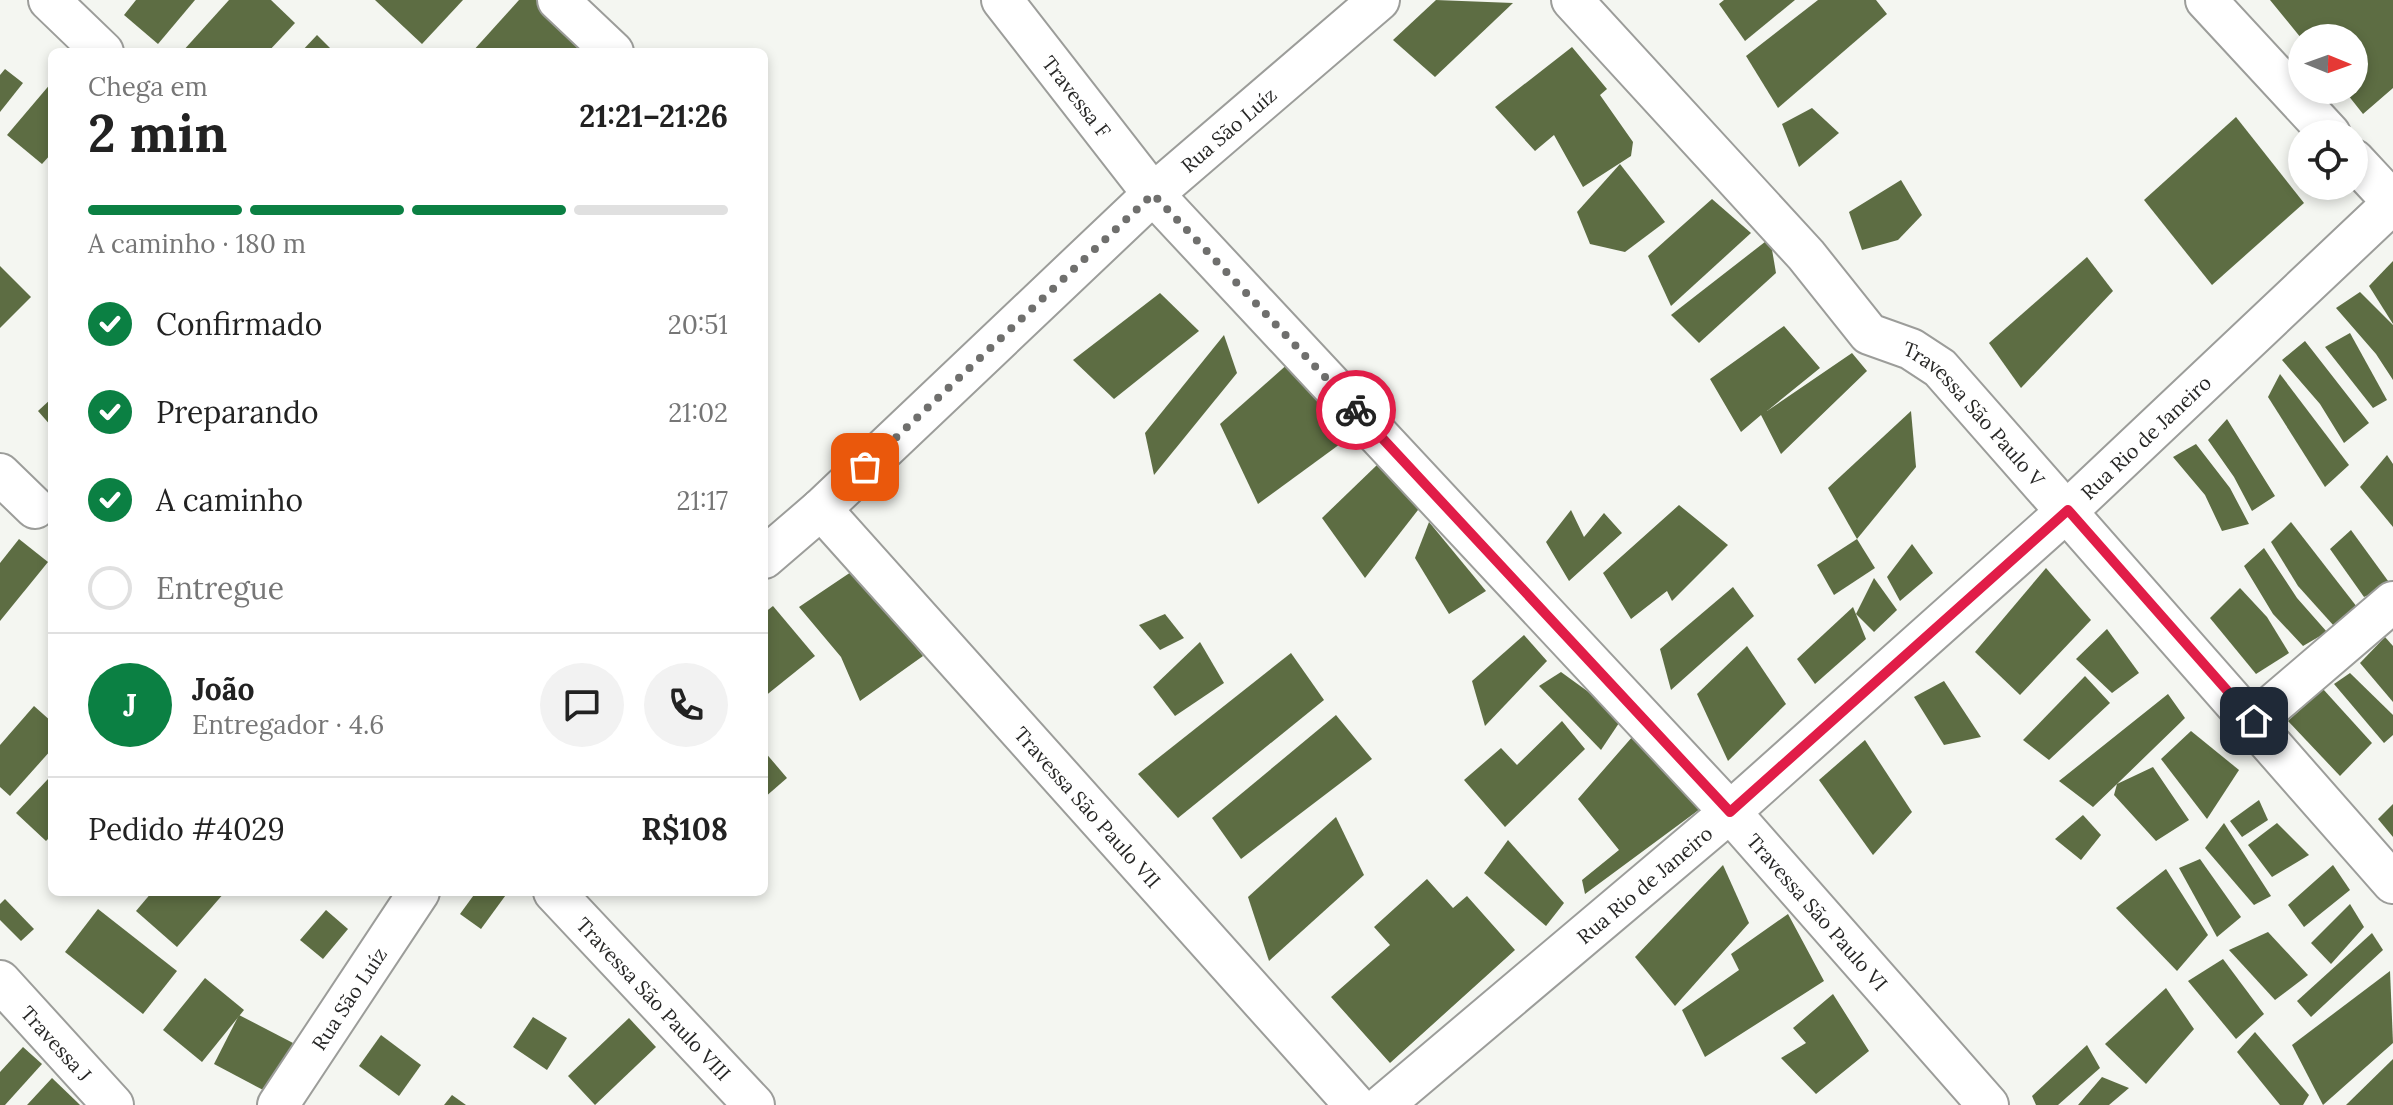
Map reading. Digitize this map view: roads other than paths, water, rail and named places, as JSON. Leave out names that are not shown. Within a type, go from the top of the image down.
[{"type":"street","points":[[49,0],[99,48]]},
{"type":"street","points":[[558,0],[609,48]]},
{"type":"street","name":"Travessa F","points":[[1002,0],[1153,194]]},
{"type":"street","name":"Rua São Luíz","points":[[768,555],[821,509],[1153,194],[1379,0]]},
{"type":"street","name":"Travessa São Paulo V","points":[[1572,0],[1806,255],[1869,334],[1911,349],[1940,368],[2254,721],[2393,883]]},
{"type":"street","points":[[2206,0],[2317,120]]},
{"type":"street","points":[[2368,175],[2393,202]]},
{"type":"street","name":"Travessa São Paulo VI","points":[[1153,194],[1730,812],[1988,1105]]},
{"type":"street","name":"Rua Rio de Janeiro","points":[[1383,1105],[1730,812],[2068,510],[2393,202]]},
{"type":"street","points":[[0,474],[35,508]]},
{"type":"street","name":"Travessa São Paulo VII","points":[[821,509],[1355,1105]]},
{"type":"street","points":[[2254,721],[2393,602]]},
{"type":"street","name":"Rua São Luíz","points":[[278,1105],[416,896]]},
{"type":"street","name":"Travessa São Paulo VIII","points":[[558,896],[754,1105]]},
{"type":"street","name":"Travessa J","points":[[0,981],[113,1105]]}]
